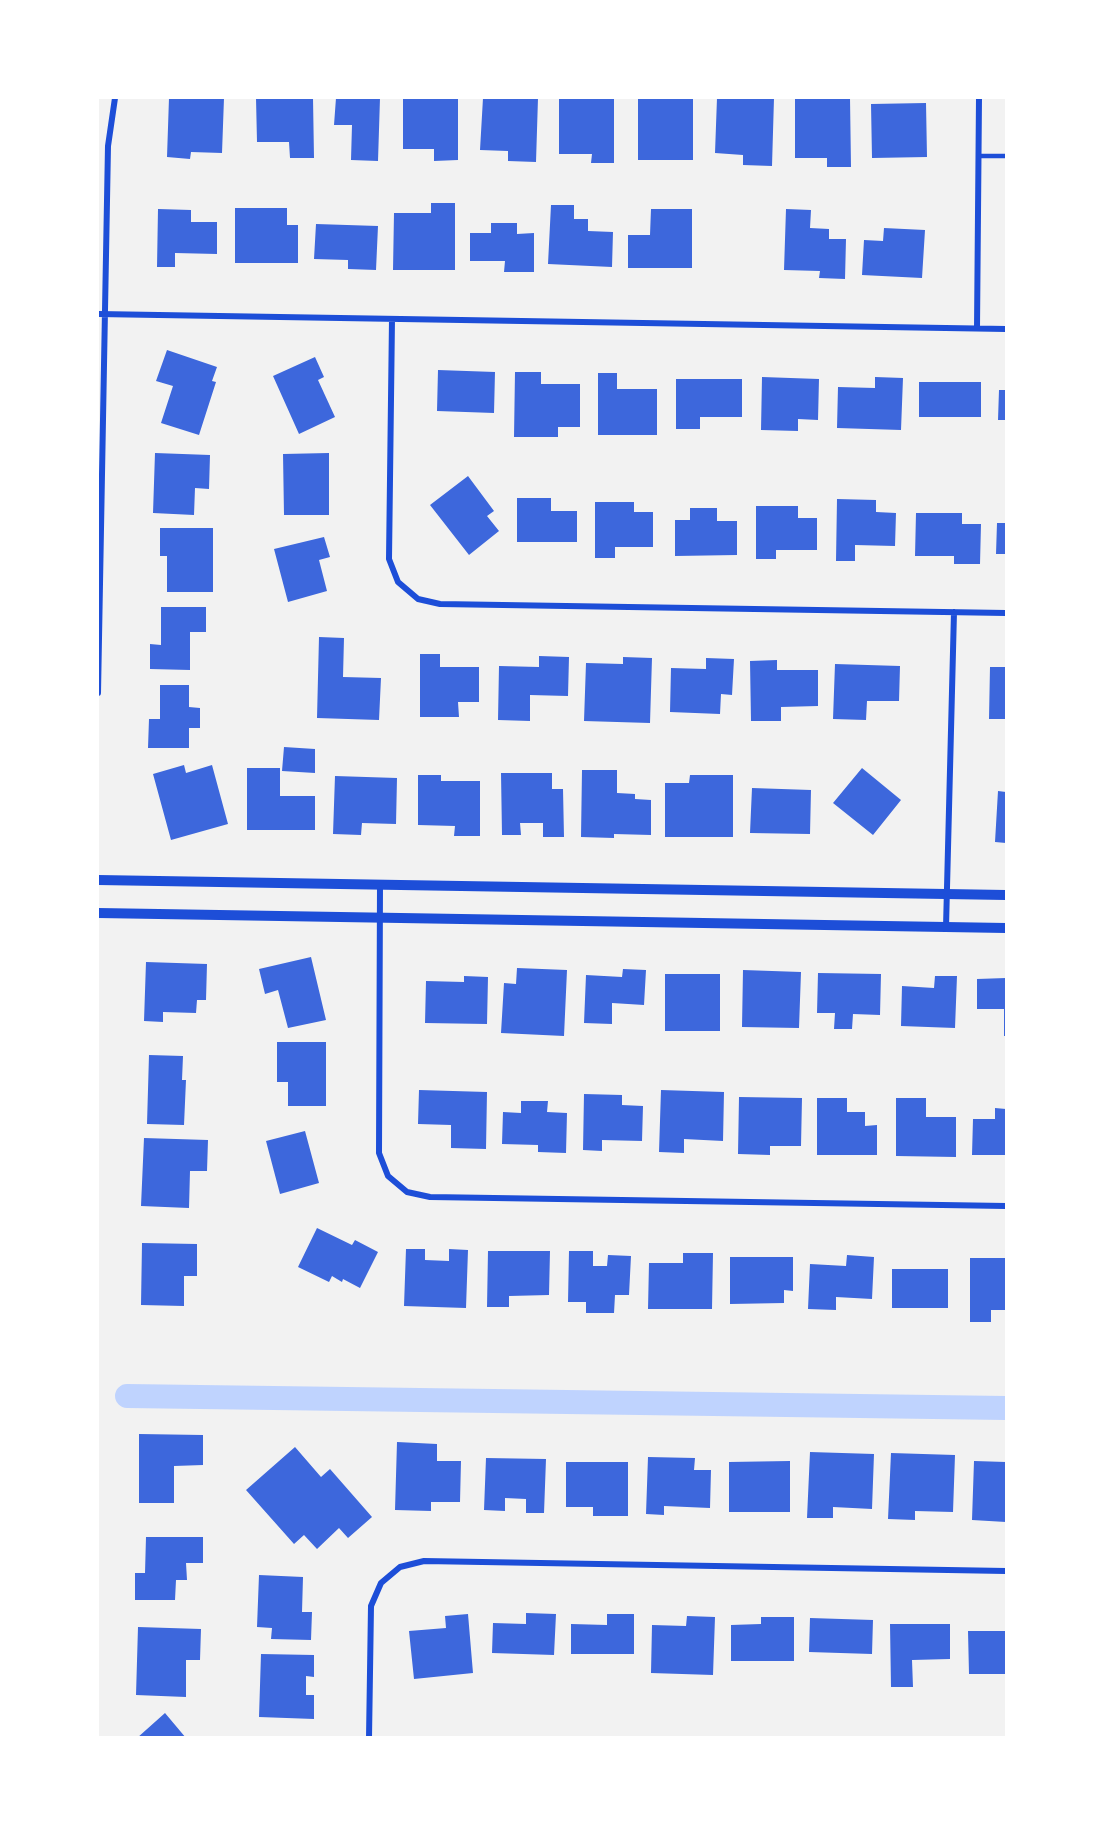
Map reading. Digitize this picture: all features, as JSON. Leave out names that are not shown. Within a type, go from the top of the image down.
[{"type":"street","points":[[98,693],[101,314],[108,146],[115,98]]},
{"type":"street","points":[[977,328],[979,98]]},
{"type":"street","points":[[101,314],[1006,329]]},
{"type":"street","points":[[392,319],[389,559],[398,582],[417,598],[440,604],[1006,613]]},
{"type":"street","points":[[946,927],[954,612]]},
{"type":"street","points":[[98,880],[1006,895]]},
{"type":"street","points":[[380,884],[379,1153],[388,1176],[407,1192],[430,1197],[1006,1206]]},
{"type":"street","points":[[98,914],[1006,928]]},
{"type":"street","points":[[369,1737],[371,1606],[381,1583],[400,1567],[424,1561],[1006,1571]]},
{"type":"lane","points":[[979,156],[1006,156]]},
{"type":"building","points":[[169,98],[224,98],[222,153],[191,152],[190,159],[167,157]]},
{"type":"building","points":[[256,98],[313,98],[314,158],[290,158],[289,142],[257,142]]},
{"type":"building","points":[[336,98],[380,98],[378,161],[351,160],[352,125],[334,125]]},
{"type":"building","points":[[403,98],[458,98],[458,160],[434,161],[434,149],[403,149]]},
{"type":"building","points":[[483,98],[538,98],[536,162],[508,161],[508,151],[480,150]]},
{"type":"building","points":[[559,98],[614,98],[614,163],[591,163],[592,154],[559,154]]},
{"type":"building","points":[[638,98],[693,98],[693,160],[638,160]]},
{"type":"building","points":[[717,98],[774,98],[772,166],[743,165],[743,155],[715,153]]},
{"type":"building","points":[[795,98],[850,98],[851,167],[827,167],[827,158],[795,158]]},
{"type":"building","points":[[926,103],[927,157],[872,158],[871,104]]},
{"type":"building","points":[[431,203],[455,203],[455,270],[393,270],[394,213],[431,213]]},
{"type":"building","points":[[551,205],[574,205],[574,219],[588,219],[588,231],[613,232],[612,267],[548,264]]},
{"type":"building","points":[[235,208],[287,208],[287,225],[298,225],[298,263],[235,263]]},
{"type":"building","points":[[158,209],[191,210],[191,222],[217,222],[217,254],[175,253],[175,267],[157,267]]},
{"type":"building","points":[[651,209],[692,209],[692,268],[628,268],[628,235],[650,235]]},
{"type":"building","points":[[786,209],[811,210],[810,228],[829,229],[829,239],[846,239],[845,279],[819,278],[820,271],[784,270]]},
{"type":"building","points":[[491,223],[517,223],[517,234],[534,233],[534,272],[504,272],[505,261],[470,261],[470,233],[491,233]]},
{"type":"building","points":[[316,224],[378,226],[376,270],[348,269],[348,260],[314,259]]},
{"type":"building","points":[[884,228],[925,230],[922,278],[862,275],[864,240],[883,241]]},
{"type":"building","points":[[167,350],[217,367],[212,381],[216,382],[199,435],[161,423],[173,386],[156,381]]},
{"type":"building","points":[[315,357],[324,377],[318,380],[335,417],[299,434],[273,376]]},
{"type":"building","points":[[438,370],[495,372],[494,413],[437,411]]},
{"type":"building","points":[[515,372],[541,372],[541,384],[580,384],[580,427],[558,427],[558,437],[514,437]]},
{"type":"building","points":[[598,373],[617,373],[617,389],[657,389],[657,435],[598,435]]},
{"type":"building","points":[[762,377],[819,379],[818,420],[798,419],[798,431],[761,430]]},
{"type":"building","points":[[875,377],[903,378],[901,430],[837,428],[838,387],[875,388]]},
{"type":"building","points":[[676,379],[742,379],[742,417],[700,417],[700,429],[676,429]]},
{"type":"building","points":[[919,382],[981,382],[981,417],[919,417]]},
{"type":"building","points":[[999,390],[1006,390],[1006,420],[998,420]]},
{"type":"building","points":[[155,453],[210,455],[209,489],[195,488],[194,515],[153,513]]},
{"type":"building","points":[[329,453],[329,515],[284,515],[283,454]]},
{"type":"building","points":[[468,476],[494,511],[487,516],[499,531],[469,555],[430,505]]},
{"type":"building","points":[[517,498],[551,498],[551,511],[577,511],[577,542],[517,542]]},
{"type":"building","points":[[837,499],[876,500],[876,512],[896,513],[895,546],[855,545],[855,561],[836,561]]},
{"type":"building","points":[[595,502],[634,502],[634,512],[653,512],[653,547],[615,547],[615,558],[595,558]]},
{"type":"building","points":[[756,506],[798,506],[798,518],[817,518],[817,550],[776,550],[776,559],[756,559]]},
{"type":"building","points":[[690,508],[717,508],[717,521],[737,521],[737,555],[675,556],[675,520],[690,520]]},
{"type":"building","points":[[916,513],[962,513],[962,524],[981,524],[980,564],[954,564],[954,556],[915,556]]},
{"type":"building","points":[[997,523],[1006,523],[1006,554],[996,554]]},
{"type":"building","points":[[160,528],[213,528],[213,592],[167,592],[167,556],[160,556]]},
{"type":"building","points":[[324,537],[330,557],[319,560],[327,591],[288,602],[274,549]]},
{"type":"building","points":[[161,607],[206,607],[206,632],[190,632],[190,670],[150,669],[150,644],[161,645]]},
{"type":"building","points":[[319,637],[344,638],[343,677],[381,678],[379,720],[317,718]]},
{"type":"building","points":[[420,654],[440,654],[440,667],[479,667],[479,702],[458,702],[459,717],[420,717]]},
{"type":"building","points":[[539,656],[569,657],[568,696],[530,695],[530,721],[498,720],[499,666],[539,667]]},
{"type":"building","points":[[623,657],[652,658],[650,723],[584,721],[586,663],[623,664]]},
{"type":"building","points":[[706,658],[734,659],[732,695],[721,694],[720,714],[670,712],[671,668],[706,669]]},
{"type":"building","points":[[777,660],[777,670],[818,670],[818,706],[781,707],[781,721],[751,721],[750,661]]},
{"type":"building","points":[[835,664],[900,666],[899,701],[867,701],[866,720],[833,719]]},
{"type":"building","points":[[990,667],[1006,667],[1006,719],[989,719]]},
{"type":"building","points":[[160,685],[189,685],[189,707],[200,708],[200,728],[189,728],[189,748],[148,748],[149,719],[160,719]]},
{"type":"building","points":[[284,747],[315,749],[315,773],[282,771]]},
{"type":"building","points":[[184,765],[186,773],[212,765],[228,824],[171,840],[153,774]]},
{"type":"building","points":[[247,768],[280,768],[280,796],[315,796],[315,830],[247,830]]},
{"type":"building","points":[[862,768],[901,800],[873,835],[833,803]]},
{"type":"building","points":[[582,770],[617,770],[617,793],[635,794],[635,799],[651,800],[651,835],[614,834],[614,838],[581,837]]},
{"type":"building","points":[[501,773],[552,773],[552,789],[563,789],[564,837],[543,837],[543,823],[520,823],[521,835],[502,835]]},
{"type":"building","points":[[418,775],[441,775],[441,781],[480,781],[480,836],[454,836],[455,826],[418,825]]},
{"type":"building","points":[[690,775],[733,775],[733,837],[665,837],[665,783],[689,783]]},
{"type":"building","points":[[335,776],[397,778],[396,824],[362,823],[361,835],[333,834]]},
{"type":"building","points":[[752,788],[811,790],[810,834],[750,833]]},
{"type":"building","points":[[998,791],[1006,792],[1006,843],[995,842]]},
{"type":"building","points":[[311,957],[326,1020],[288,1028],[278,990],[265,994],[259,969]]},
{"type":"building","points":[[146,962],[207,964],[206,1000],[197,1000],[196,1013],[163,1012],[163,1022],[144,1021]]},
{"type":"building","points":[[517,968],[567,970],[564,1036],[501,1033],[504,983],[516,984]]},
{"type":"building","points":[[623,969],[646,970],[644,1005],[612,1003],[612,1024],[584,1023],[586,975],[622,977]]},
{"type":"building","points":[[743,970],[801,972],[799,1028],[742,1027]]},
{"type":"building","points":[[818,973],[881,974],[880,1015],[853,1014],[852,1029],[834,1029],[835,1013],[817,1013]]},
{"type":"building","points":[[665,974],[720,974],[720,1031],[665,1031]]},
{"type":"building","points":[[464,976],[488,977],[487,1024],[425,1023],[426,981],[464,982]]},
{"type":"building","points":[[935,976],[957,976],[955,1028],[901,1026],[902,986],[934,988]]},
{"type":"building","points":[[1006,978],[1006,1036],[1004,1036],[1004,1009],[977,1009],[977,979]]},
{"type":"building","points":[[277,1042],[326,1042],[326,1106],[288,1106],[288,1082],[277,1082]]},
{"type":"building","points":[[149,1055],[183,1056],[182,1080],[186,1080],[184,1125],[147,1124]]},
{"type":"building","points":[[419,1090],[487,1092],[486,1149],[451,1148],[451,1125],[418,1124]]},
{"type":"building","points":[[661,1090],[724,1092],[723,1141],[684,1139],[684,1153],[659,1152]]},
{"type":"building","points":[[584,1094],[622,1095],[622,1105],[643,1106],[642,1141],[602,1140],[602,1151],[583,1150]]},
{"type":"building","points":[[739,1097],[802,1098],[801,1146],[770,1146],[770,1155],[738,1154]]},
{"type":"building","points":[[817,1098],[847,1098],[847,1112],[865,1112],[865,1126],[877,1125],[877,1155],[817,1155]]},
{"type":"building","points":[[896,1098],[926,1098],[926,1117],[956,1117],[956,1157],[896,1156]]},
{"type":"building","points":[[521,1101],[548,1101],[547,1112],[567,1113],[566,1153],[538,1152],[538,1145],[502,1144],[503,1112],[521,1113]]},
{"type":"building","points":[[995,1108],[1006,1109],[1006,1155],[972,1155],[973,1119],[995,1119]]},
{"type":"building","points":[[305,1131],[319,1183],[280,1194],[266,1141]]},
{"type":"building","points":[[144,1138],[208,1140],[207,1171],[190,1171],[189,1208],[141,1206]]},
{"type":"building","points":[[317,1228],[352,1245],[355,1240],[378,1252],[360,1288],[332,1276],[329,1282],[298,1267]]},
{"type":"building","points":[[142,1243],[197,1244],[197,1276],[184,1276],[184,1306],[141,1305]]},
{"type":"building","points":[[406,1249],[425,1249],[425,1260],[449,1261],[449,1249],[468,1250],[466,1308],[404,1306]]},
{"type":"building","points":[[488,1251],[550,1251],[549,1295],[509,1296],[509,1307],[487,1307]]},
{"type":"building","points":[[569,1251],[593,1251],[593,1266],[607,1266],[608,1255],[631,1256],[629,1295],[615,1295],[614,1313],[586,1313],[586,1302],[568,1302]]},
{"type":"building","points":[[683,1253],[713,1253],[712,1309],[648,1309],[649,1263],[683,1263]]},
{"type":"building","points":[[847,1255],[874,1257],[872,1299],[836,1297],[836,1310],[808,1309],[810,1264],[846,1266]]},
{"type":"building","points":[[730,1257],[793,1257],[793,1291],[784,1290],[784,1303],[730,1304]]},
{"type":"building","points":[[970,1258],[1006,1258],[1006,1310],[991,1310],[991,1322],[970,1322]]},
{"type":"building","points":[[892,1269],[948,1269],[948,1308],[892,1308]]},
{"type":"building","points":[[139,1434],[203,1435],[203,1465],[174,1466],[174,1503],[139,1503]]},
{"type":"building","points":[[397,1442],[437,1444],[437,1461],[461,1461],[460,1502],[431,1502],[431,1511],[395,1510]]},
{"type":"building","points":[[295,1447],[321,1477],[330,1469],[372,1517],[348,1538],[339,1528],[317,1549],[304,1535],[294,1544],[246,1490]]},
{"type":"building","points":[[810,1452],[874,1454],[872,1509],[833,1507],[833,1518],[807,1518]]},
{"type":"building","points":[[891,1453],[955,1455],[953,1512],[915,1511],[915,1520],[888,1519]]},
{"type":"building","points":[[648,1457],[695,1458],[694,1470],[711,1470],[710,1508],[664,1506],[664,1515],[646,1514]]},
{"type":"building","points":[[486,1458],[546,1459],[544,1513],[526,1513],[526,1499],[505,1498],[505,1511],[484,1510]]},
{"type":"building","points":[[790,1461],[790,1512],[729,1512],[729,1462]]},
{"type":"building","points":[[974,1461],[1006,1462],[1006,1522],[972,1520]]},
{"type":"building","points":[[566,1462],[628,1462],[628,1516],[593,1516],[593,1507],[566,1507]]},
{"type":"building","points":[[146,1537],[203,1537],[203,1563],[186,1563],[187,1580],[176,1580],[175,1600],[135,1600],[135,1573],[145,1573]]},
{"type":"building","points":[[259,1575],[303,1577],[302,1612],[312,1612],[311,1640],[271,1639],[272,1628],[257,1627]]},
{"type":"building","points":[[526,1613],[556,1614],[554,1655],[492,1653],[493,1623],[526,1624]]},
{"type":"building","points":[[468,1614],[473,1673],[414,1679],[409,1631],[446,1628],[445,1616]]},
{"type":"building","points":[[607,1614],[634,1614],[634,1654],[571,1654],[571,1624],[607,1625]]},
{"type":"building","points":[[687,1616],[715,1617],[713,1675],[651,1673],[652,1625],[686,1626]]},
{"type":"building","points":[[761,1617],[794,1617],[794,1661],[731,1661],[731,1625],[761,1624]]},
{"type":"building","points":[[810,1618],[873,1620],[872,1654],[809,1652]]},
{"type":"building","points":[[890,1624],[950,1624],[950,1659],[912,1660],[913,1687],[891,1687]]},
{"type":"building","points":[[138,1627],[201,1629],[200,1660],[186,1660],[186,1697],[136,1695]]},
{"type":"building","points":[[968,1631],[1006,1631],[1006,1674],[969,1674]]},
{"type":"building","points":[[261,1654],[314,1655],[314,1677],[306,1676],[306,1695],[314,1695],[314,1719],[259,1717]]},
{"type":"building","points":[[165,1713],[186,1738],[137,1738]]},
{"type":"waterway","points":[[127,1396],[1006,1408]]}]
